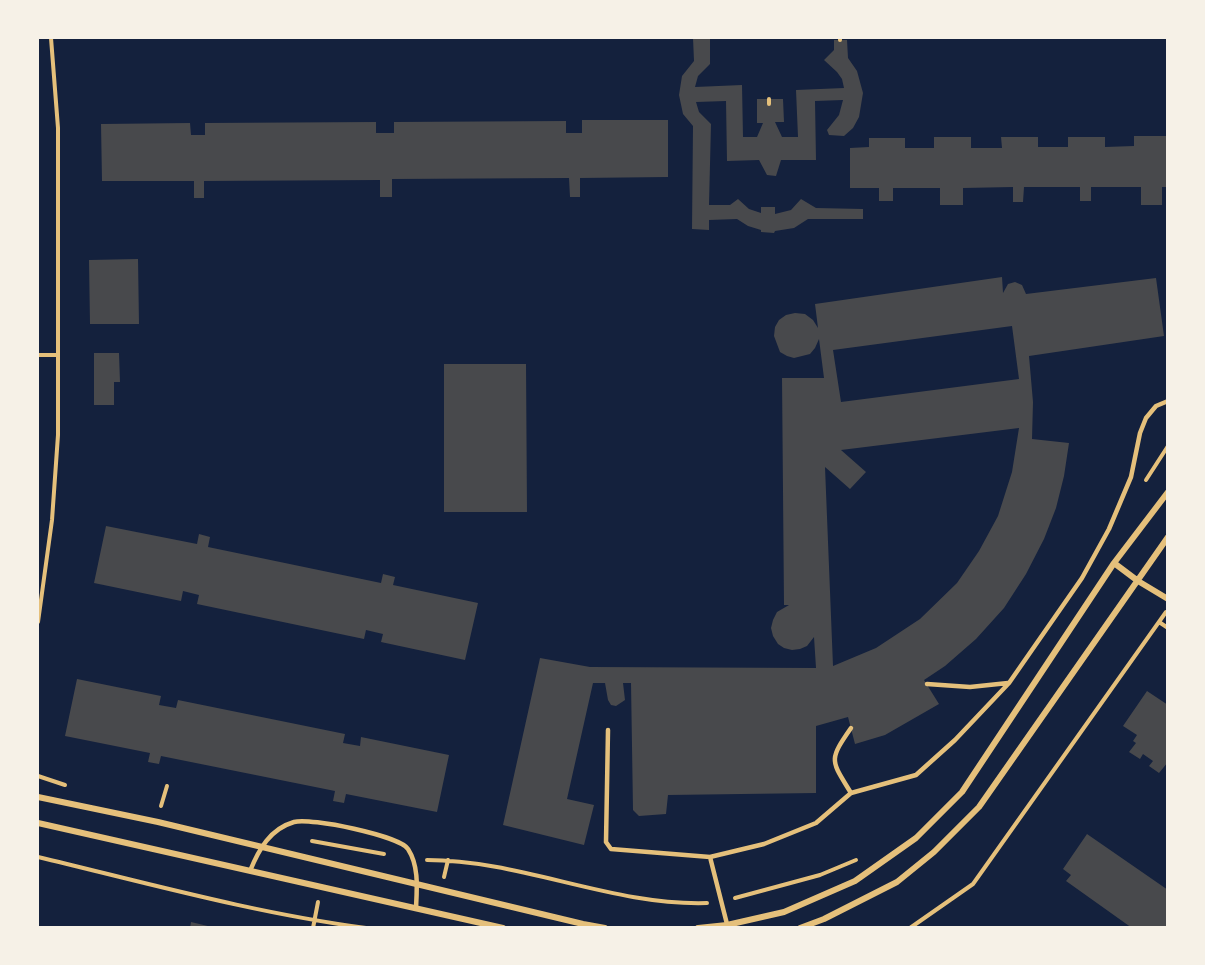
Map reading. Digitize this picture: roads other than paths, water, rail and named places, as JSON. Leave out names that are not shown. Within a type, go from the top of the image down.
[{"type":"street","points":[[698,927],[727,926],[784,912],[855,881],[916,838],[962,792],[1114,563],[1167,492]]},
{"type":"street","points":[[800,927],[824,919],[897,882],[934,852],[979,807],[1167,537]]},
{"type":"street","points":[[1114,563],[1167,599]]},
{"type":"street","points":[[38,797],[158,822],[259,848],[583,924],[605,927]]},
{"type":"street","points":[[38,823],[503,927]]},
{"type":"lane","points":[[608,729],[606,842],[611,849],[710,857],[764,844],[816,823],[851,793],[916,775],[955,740],[1009,683],[1088,568],[1109,529],[1131,477],[1140,433],[1146,418],[1156,406],[1167,401]]},
{"type":"lane","points":[[927,684],[970,687],[1009,683]]},
{"type":"lane","points":[[851,728],[836,750],[834,764],[851,793]]},
{"type":"lane","points":[[250,871],[259,848],[272,834],[296,821],[324,823],[384,836],[398,840],[407,847],[416,873],[416,908]]},
{"type":"lane","points":[[710,857],[727,926]]}]
